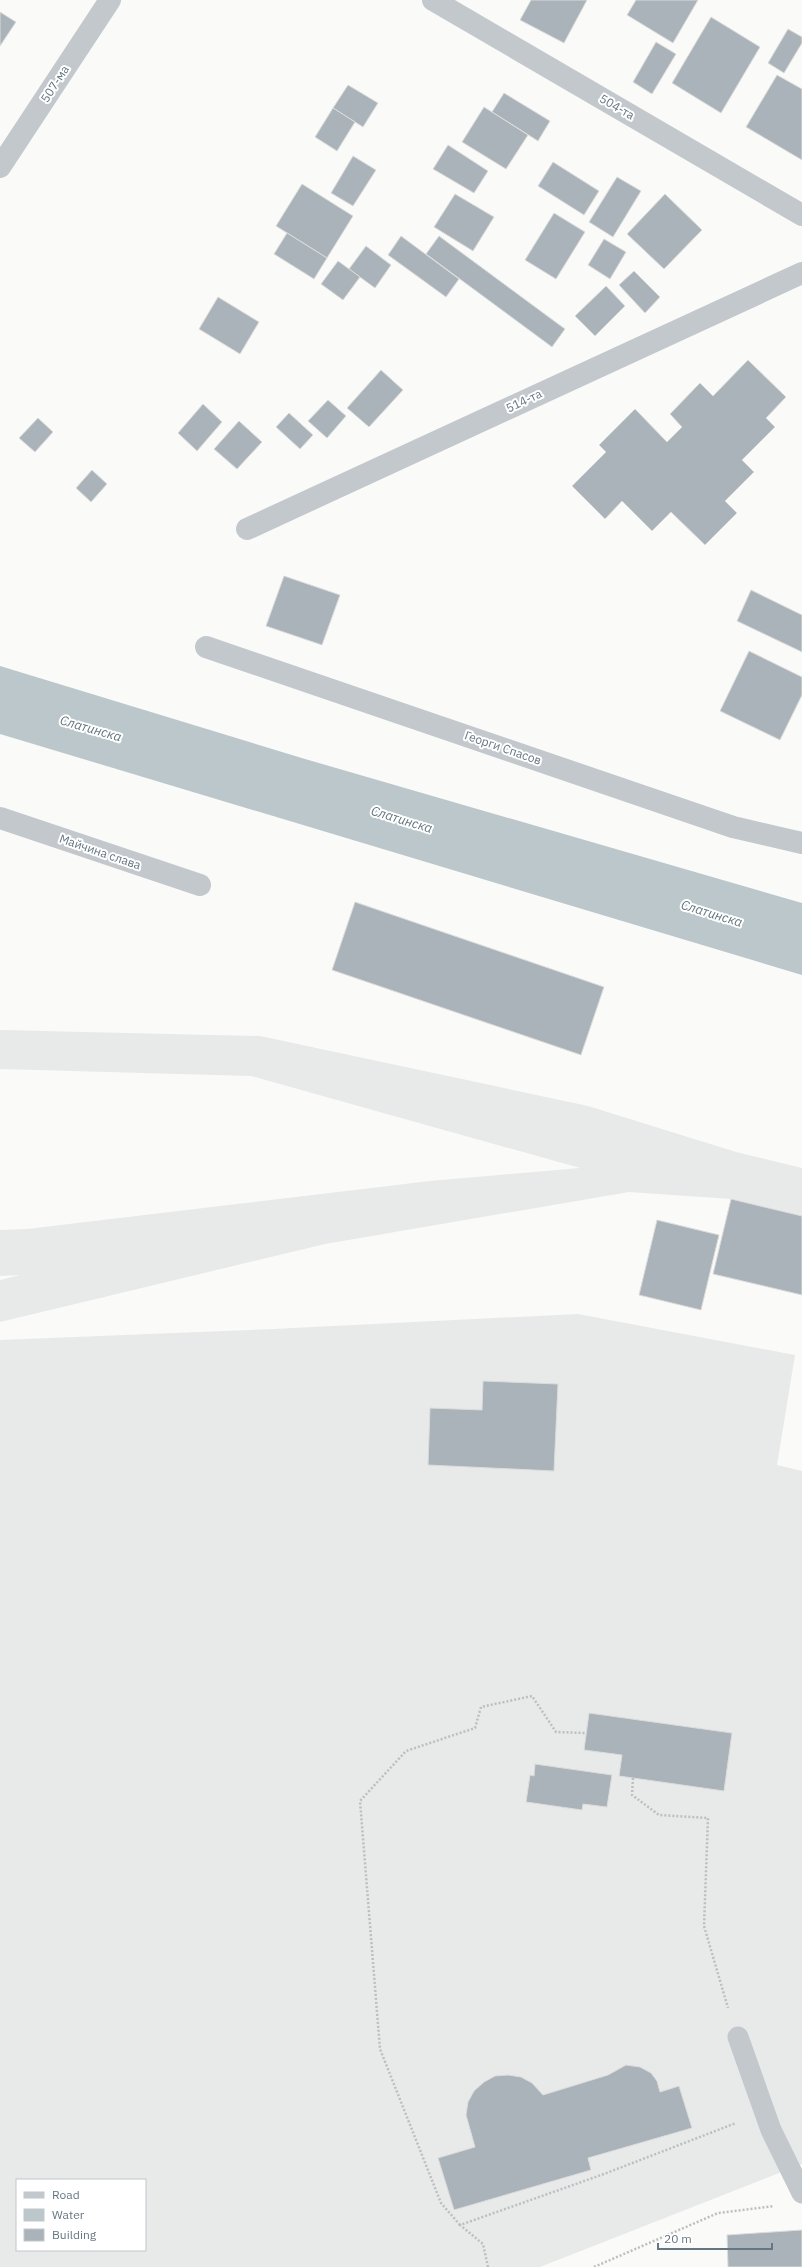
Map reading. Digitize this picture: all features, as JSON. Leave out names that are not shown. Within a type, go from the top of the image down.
[{"type":"street","name":"507-ма","points":[[0,167],[110,0]]},
{"type":"street","name":"504-та","points":[[433,0],[802,215]]},
{"type":"street","name":"514-та","points":[[247,529],[802,273]]},
{"type":"street","name":"Георги Спасов","points":[[206,647],[733,827],[802,843]]},
{"type":"street","name":"Майчина слава","points":[[0,818],[200,885]]},
{"type":"lane","points":[[738,2037],[771,2130],[802,2193]]},
{"type":"path","points":[[488,2267],[482,2244],[460,2224],[441,2203],[380,2049],[360,1801],[406,1751],[475,1728],[481,1707],[532,1696],[556,1732],[585,1733]]},
{"type":"path","points":[[634,1778],[632,1795],[660,1814],[708,1818],[704,1926],[722,1989],[738,2037]]},
{"type":"path","points":[[460,2224],[604,2174],[764,2112]]},
{"type":"path","points":[[594,2267],[718,2213],[779,2205]]},
{"type":"shaded area","points":[[0,1030],[260,1036],[588,1106],[736,1152],[802,1168],[802,1216],[731,1199],[629,1192],[325,1244],[0,1322],[0,1280],[20,1275],[0,1276],[0,1230],[27,1229],[430,1181],[580,1168],[251,1076],[0,1069]]},
{"type":"shaded area","points":[[578,1314],[795,1355],[777,1465],[802,1471],[802,2164],[540,2267],[0,2267],[0,1340],[273,1329]]},
{"type":"water","name":"Слатинска","points":[[0,666],[305,759],[802,903],[802,975],[0,734]]},
{"type":"building","points":[[531,0],[587,0],[564,43],[520,20]]},
{"type":"building","points":[[636,0],[698,0],[673,43],[627,15]]},
{"type":"building","points":[[0,12],[16,22],[0,46]]},
{"type":"building","points":[[711,17],[760,47],[721,113],[672,83]]},
{"type":"building","points":[[788,29],[802,37],[802,43],[784,73],[768,63]]},
{"type":"building","points":[[656,42],[676,54],[652,94],[633,82]]},
{"type":"building","points":[[777,75],[802,89],[802,160],[746,127]]},
{"type":"building","points":[[348,85],[378,103],[363,127],[333,108]]},
{"type":"building","points":[[504,93],[550,121],[538,141],[492,112]]},
{"type":"building","points":[[484,107],[528,135],[506,169],[462,142]]},
{"type":"building","points":[[333,108],[355,122],[337,151],[315,137]]},
{"type":"building","points":[[448,145],[488,171],[474,193],[433,169]]},
{"type":"building","points":[[353,156],[376,170],[353,206],[331,193]]},
{"type":"building","points":[[553,162],[599,191],[584,215],[538,186]]},
{"type":"building","points":[[617,177],[641,191],[613,237],[589,222]]},
{"type":"building","points":[[302,184],[353,216],[327,258],[276,226]]},
{"type":"building","points":[[455,194],[494,217],[473,251],[434,227]]},
{"type":"building","points":[[665,194],[702,230],[664,269],[627,234]]},
{"type":"building","points":[[554,213],[585,232],[556,279],[525,260]]},
{"type":"building","points":[[287,233],[327,258],[314,279],[274,254]]},
{"type":"building","points":[[401,236],[459,279],[446,297],[388,255]]},
{"type":"building","points":[[439,236],[565,329],[552,347],[426,254]]},
{"type":"building","points":[[604,239],[626,252],[610,279],[588,265]]},
{"type":"building","points":[[366,246],[391,265],[375,288],[349,269]]},
{"type":"building","points":[[338,261],[360,277],[343,300],[321,284]]},
{"type":"building","points":[[634,271],[660,297],[645,313],[619,285]]},
{"type":"building","points":[[606,286],[625,306],[595,336],[575,316]]},
{"type":"building","points":[[218,297],[259,322],[240,354],[199,329]]},
{"type":"building","points":[[748,360],[786,397],[766,418],[775,427],[742,460],[754,472],[725,501],[737,513],[705,545],[671,512],[652,531],[622,501],[605,519],[572,486],[606,452],[599,445],[635,409],[667,442],[682,427],[670,414],[700,383],[713,396]]},
{"type":"building","points":[[381,370],[403,390],[369,427],[347,408]]},
{"type":"building","points":[[328,400],[346,416],[327,438],[308,421]]},
{"type":"building","points":[[203,404],[222,422],[197,451],[178,433]]},
{"type":"building","points":[[289,413],[313,435],[300,449],[276,427]]},
{"type":"building","points":[[38,418],[53,432],[35,452],[19,438]]},
{"type":"building","points":[[239,421],[262,442],[237,469],[214,449]]},
{"type":"building","points":[[92,470],[107,484],[91,502],[76,488]]},
{"type":"building","points":[[284,576],[340,595],[322,645],[266,626]]},
{"type":"building","points":[[751,590],[802,615],[802,652],[737,621]]},
{"type":"building","points":[[749,651],[802,677],[802,695],[780,740],[720,711]]},
{"type":"building","points":[[355,902],[604,987],[581,1055],[332,970]]},
{"type":"building","points":[[731,1199],[802,1216],[802,1295],[713,1274]]},
{"type":"building","points":[[657,1220],[719,1235],[701,1310],[639,1295]]},
{"type":"building","points":[[483,1381],[558,1384],[554,1471],[428,1465],[430,1408],[482,1410]]},
{"type":"building","points":[[589,1713],[732,1733],[724,1791],[619,1776],[622,1755],[584,1750]]},
{"type":"building","points":[[535,1764],[612,1775],[607,1807],[583,1804],[582,1810],[526,1802],[530,1775],[534,1776]]},
{"type":"building","points":[[626,2065],[640,2067],[651,2073],[657,2081],[660,2092],[679,2086],[692,2128],[588,2158],[591,2170],[454,2210],[438,2158],[475,2147],[466,2115],[468,2102],[474,2091],[484,2082],[495,2076],[508,2075],[521,2077],[532,2083],[543,2095],[608,2075]]},
{"type":"building","points":[[802,2230],[802,2267],[728,2267],[727,2235]]}]
